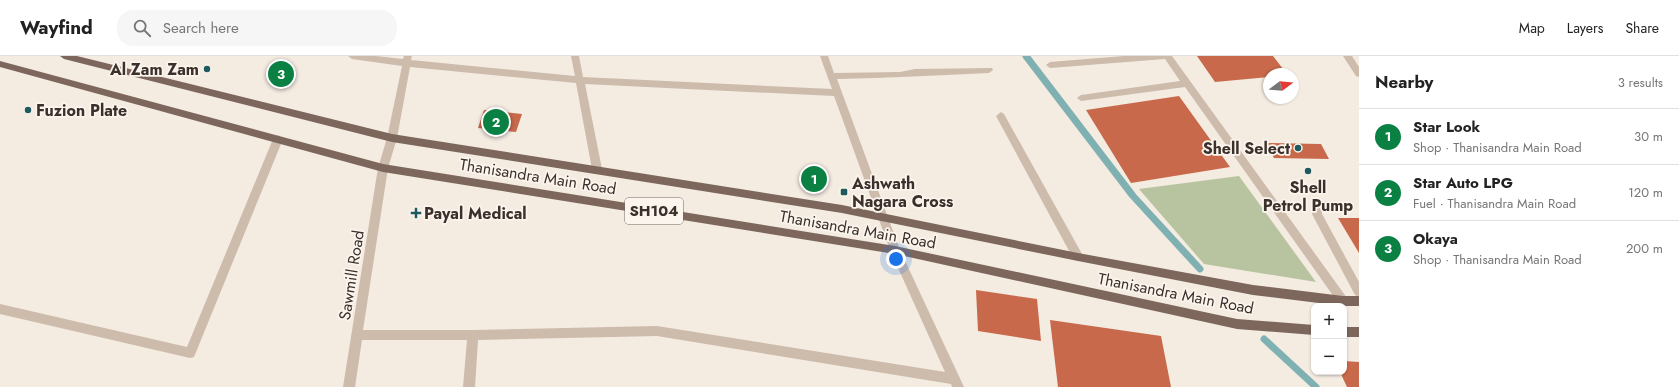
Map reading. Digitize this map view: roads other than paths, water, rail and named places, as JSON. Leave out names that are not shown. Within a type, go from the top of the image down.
[{"type":"main road","name":"Thanisandra Main Road","points":[[64,56],[82,58],[392,138],[842,209],[1078,258],[1253,290],[1344,301],[1359,301]]},
{"type":"main road","name":"Thanisandra Main Road","points":[[0,64],[383,168],[895,250],[1237,324],[1311,330]]},
{"type":"main road","points":[[1347,332],[1359,332]]},
{"type":"street","points":[[352,56],[407,60],[580,80],[838,93]]},
{"type":"street","points":[[575,56],[596,169]]},
{"type":"street","points":[[824,56],[885,218],[895,250],[956,383]]},
{"type":"street","points":[[1050,65],[1164,56]]},
{"type":"street","points":[[1167,56],[1344,301]]},
{"type":"street","points":[[1346,56],[1359,74]]},
{"type":"street","name":"Sawmill Road","points":[[349,387],[383,168],[392,138],[407,60]]},
{"type":"street","points":[[832,76],[900,75],[915,72],[989,70]]},
{"type":"street","points":[[1081,98],[1186,84]]},
{"type":"street","points":[[1001,116],[1078,258]]},
{"type":"street","points":[[0,309],[190,353],[278,139]]},
{"type":"street","points":[[1325,205],[1316,208],[1317,214],[1359,292]]},
{"type":"street","points":[[357,335],[473,335],[657,331],[956,383]]},
{"type":"street","points":[[469,387],[473,335]]},
{"type":"waterway","points":[[1026,56],[1133,196],[1200,269]]},
{"type":"waterway","points":[[1264,339],[1316,387]]},
{"type":"place","name":"Al Zam Zam","points":[[207,69]]},
{"type":"place","name":"Okaya","points":[[281,74]]},
{"type":"place","name":"Fuzion Plate","points":[[28,110]]},
{"type":"place","name":"Star Auto LPG","points":[[496,122]]},
{"type":"place","name":"Shell Select","points":[[1298,148]]},
{"type":"place","name":"Shell Petrol Pump","points":[[1308,171]]},
{"type":"place","name":"Star Look","points":[[814,179]]},
{"type":"place","name":"Ashwath Nagara Cross","points":[[844,192]]},
{"type":"place","name":"Payal Medical","points":[[416,213]]}]
